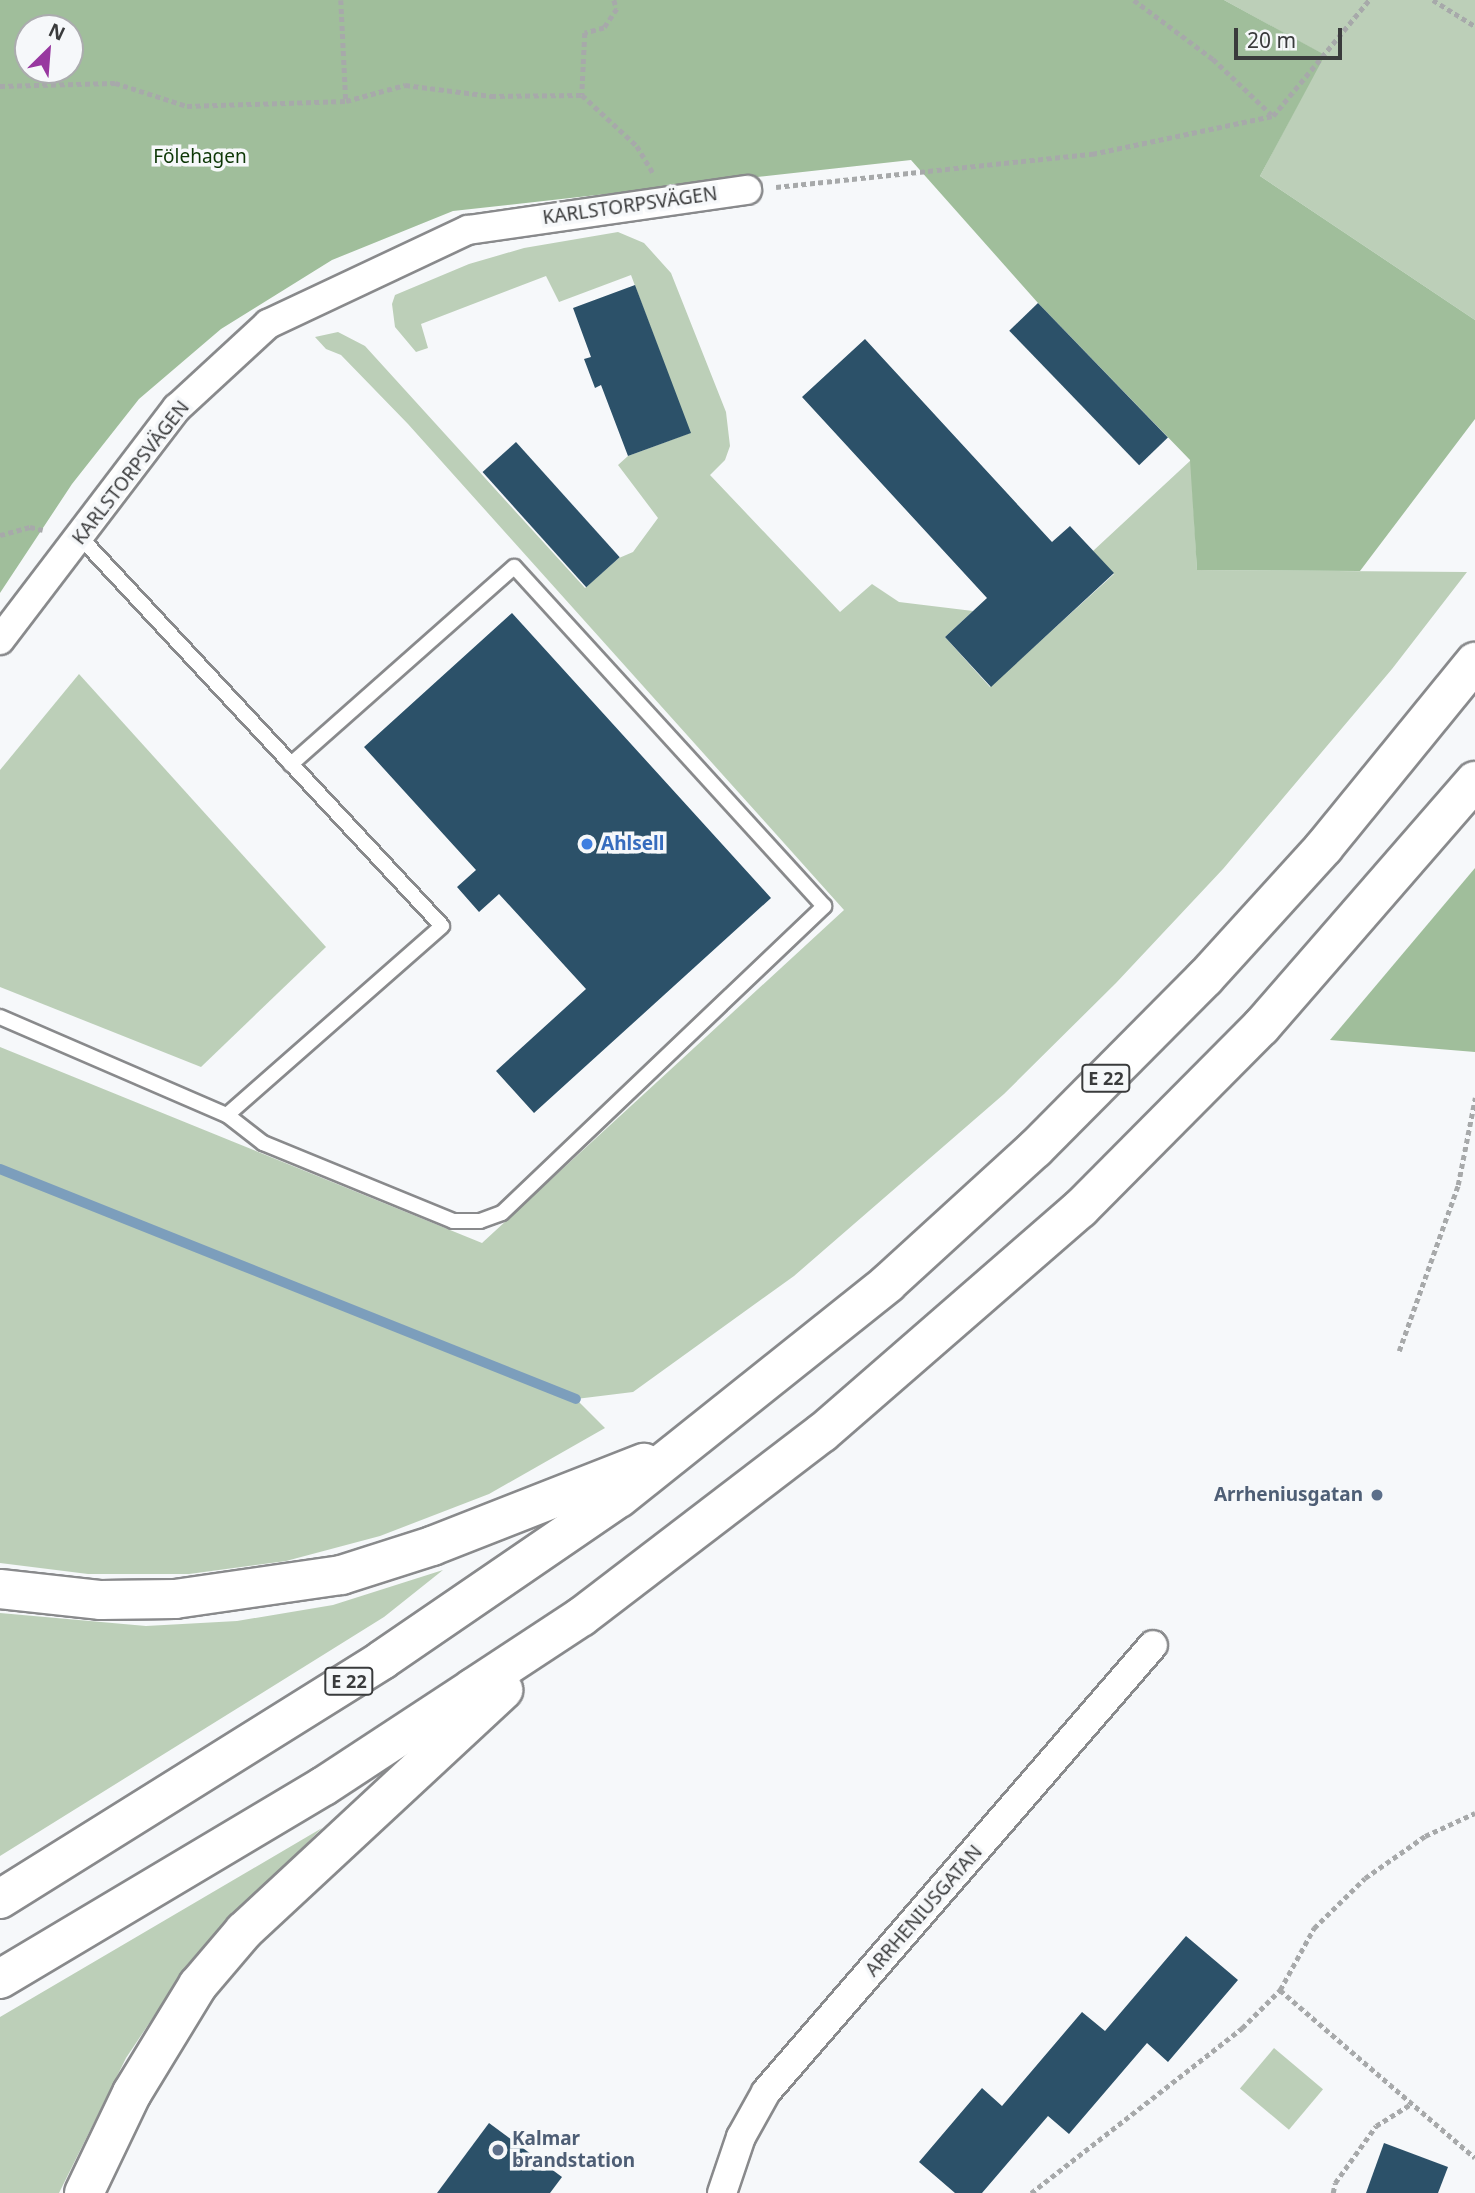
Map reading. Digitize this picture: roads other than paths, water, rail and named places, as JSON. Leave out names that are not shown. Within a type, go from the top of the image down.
[{"type":"highway","name":"E 22","points":[[0,1899],[382,1660],[688,1446],[888,1283],[1035,1149],[1205,978],[1315,857],[1475,662]]},
{"type":"highway","points":[[0,1979],[324,1786],[581,1617],[822,1433],[1080,1209],[1261,1027],[1475,781]]},
{"type":"highway","points":[[0,1589],[101,1600],[174,1599],[341,1575],[432,1546],[688,1446]]},
{"type":"highway","points":[[83,2193],[163,2037],[244,1931],[581,1617]]},
{"type":"street","name":"KARLSTORPSVÄGEN","points":[[0,640],[81,538],[177,408],[268,324],[468,230],[659,200],[747,190]]},
{"type":"street","name":"ARRHENIUSGATAN","points":[[722,2193],[741,2137],[766,2092],[1153,1645]]},
{"type":"lane","points":[[81,538],[442,926],[227,1115]]},
{"type":"lane","points":[[0,1017],[227,1115],[263,1143],[453,1221],[480,1221],[502,1213],[824,906],[514,567],[291,764]]},
{"type":"waterway","points":[[0,1169],[576,1399]]},
{"type":"place","name":"Ahlsell","points":[[587,844]]},
{"type":"place","name":"Arrheniusgatan","points":[[1377,1495]]},
{"type":"place","name":"Kalmar brandstation","points":[[498,2150]]},
{"type":"park label","name":"Fölehagen","points":[[200,157]]}]
